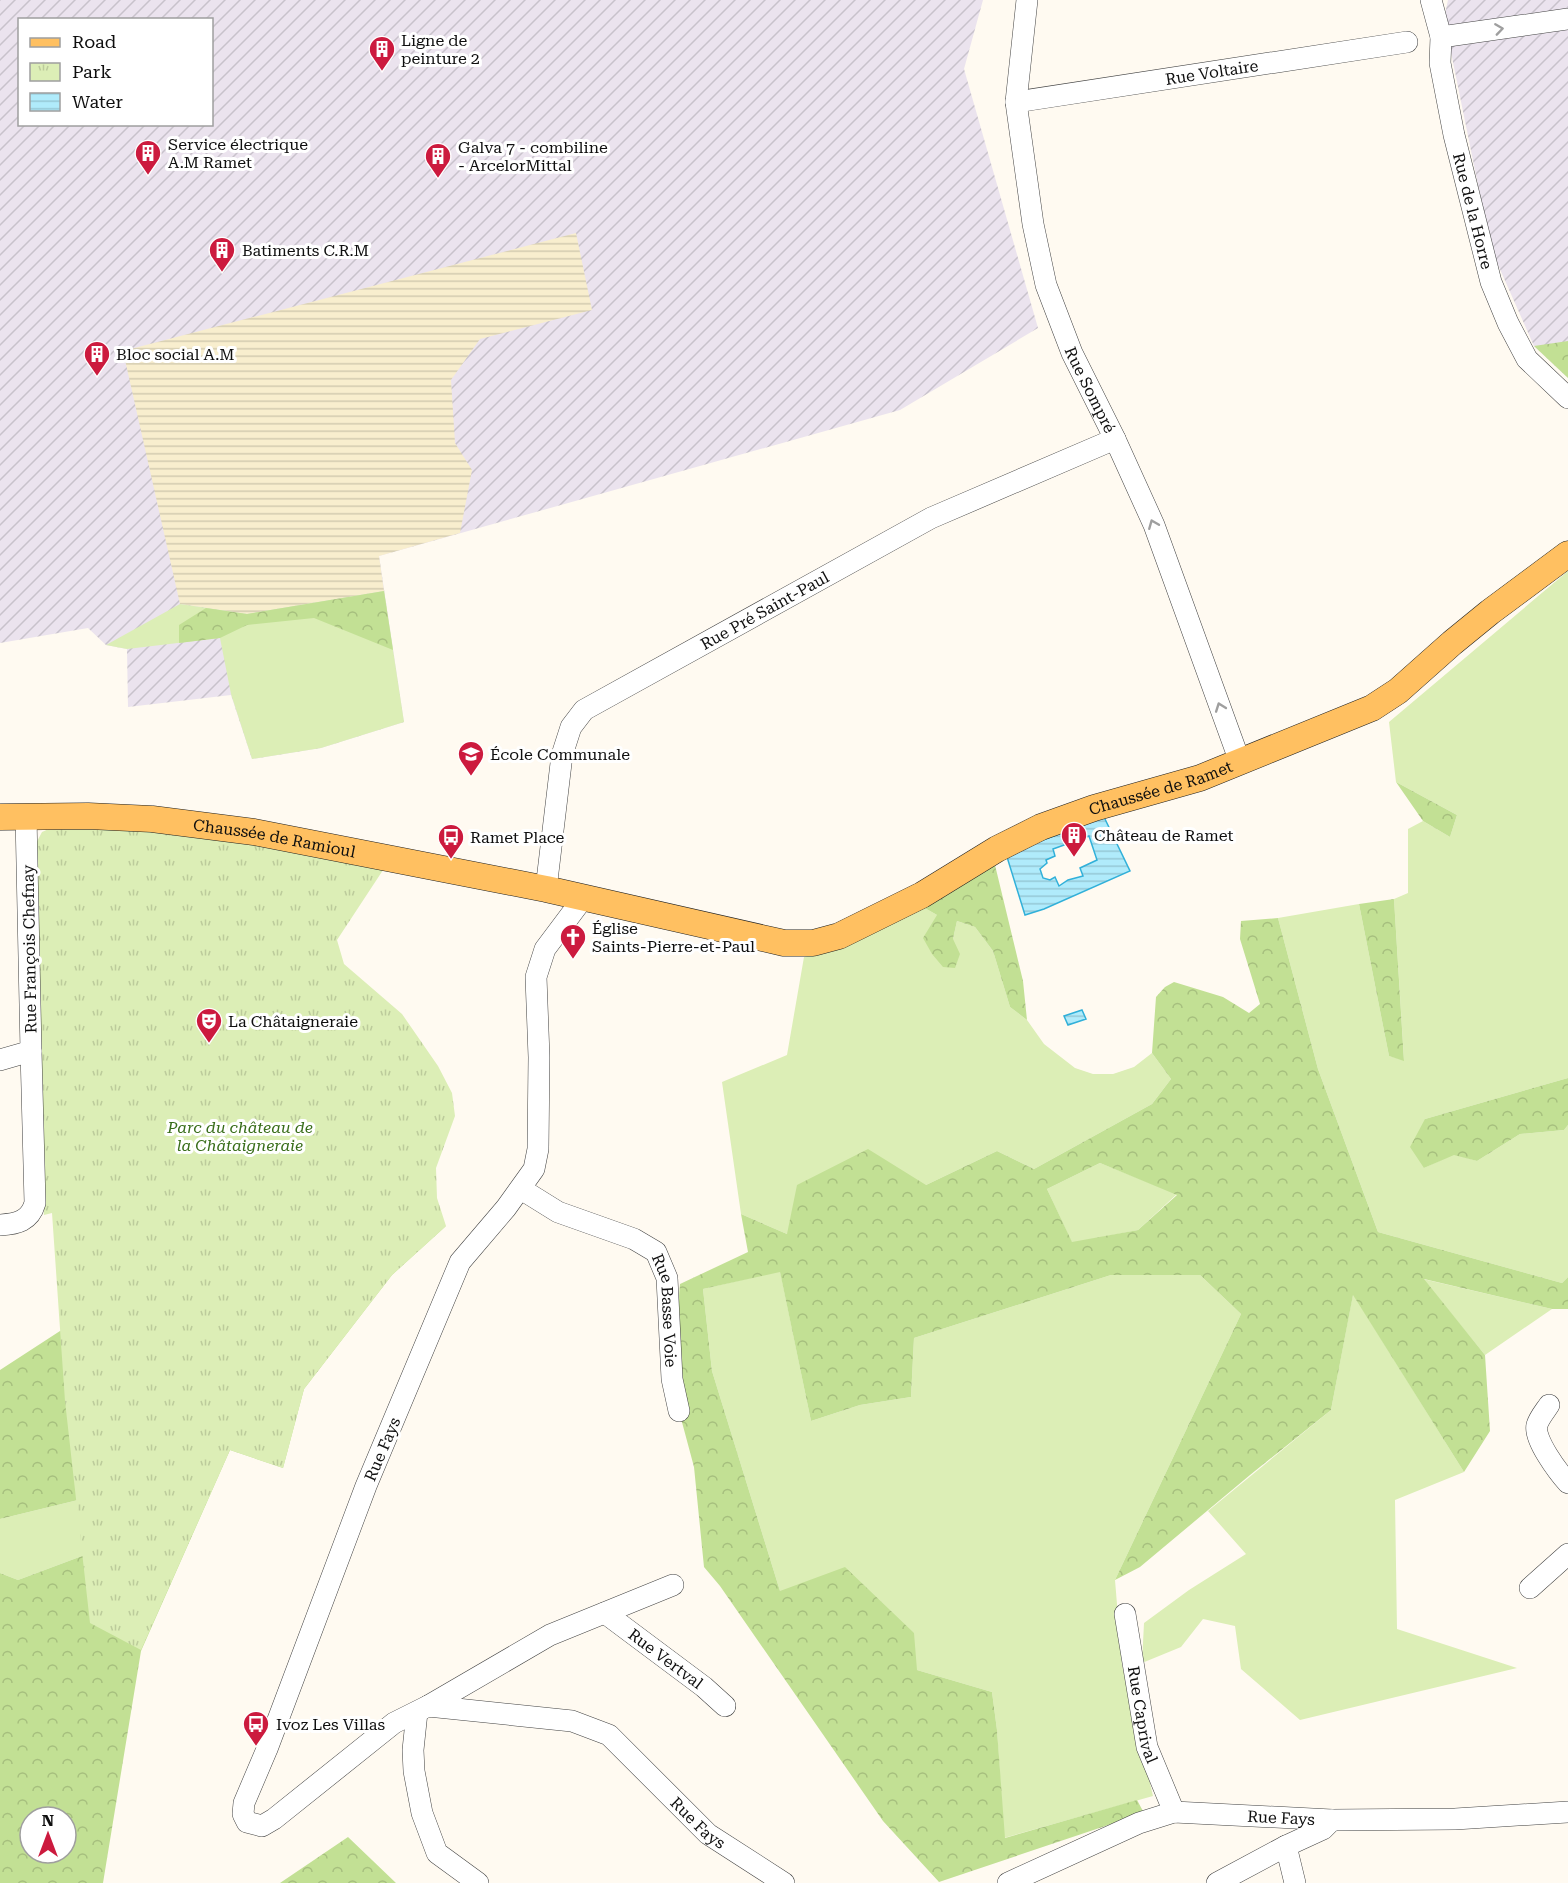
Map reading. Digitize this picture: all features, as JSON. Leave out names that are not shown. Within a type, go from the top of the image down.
[{"type":"main road","name":"Chaussée de Ramet","points":[[584,897],[784,943],[824,941],[839,936],[906,904],[946,882],[997,849],[1041,826],[1094,808],[1173,787],[1372,708],[1388,699],[1476,623],[1568,554]]},
{"type":"main road","name":"Chaussée de Ramioul","points":[[0,817],[123,818],[228,828],[546,889]]},
{"type":"main road","points":[[546,889],[584,897]]},
{"type":"street","name":"Rue Sompré","points":[[1027,0],[1016,102],[1033,225],[1046,285],[1072,352],[1154,525],[1240,762]]},
{"type":"street","name":"Rue de la Horre","points":[[1431,0],[1441,37],[1440,63],[1454,135],[1491,282],[1508,323],[1527,359],[1568,399]]},
{"type":"street","points":[[1441,37],[1568,19]]},
{"type":"street","name":"Rue Voltaire","points":[[1016,102],[1407,42]]},
{"type":"street","name":"Rue Pré Saint-Paul","points":[[546,889],[562,755],[571,727],[584,710],[931,518],[1115,440]]},
{"type":"street","name":"Rue François Chefnay","points":[[0,1060],[31,1051],[26,816]]},
{"type":"street","name":"Rue Fays","points":[[584,897],[544,949],[536,977],[539,1057],[538,1149],[534,1169],[506,1208],[460,1262],[366,1486],[267,1749],[243,1803],[243,1814],[247,1822],[262,1826],[394,1723],[423,1709],[572,1721],[609,1735],[708,1834],[784,1883]]},
{"type":"street","points":[[0,1225],[23,1221],[31,1213],[35,1203],[31,1051]]},
{"type":"street","name":"Rue Basse Voie","points":[[521,1189],[558,1212],[634,1239],[656,1252],[667,1278],[672,1379],[679,1411]]},
{"type":"street","points":[[1549,1404],[1537,1425],[1536,1433],[1556,1471],[1568,1483]]},
{"type":"street","points":[[1530,1588],[1568,1554]]},
{"type":"street","points":[[478,1883],[437,1853],[422,1813],[412,1750],[423,1709],[550,1635],[673,1585]]},
{"type":"street","name":"Rue Vertval","points":[[605,1613],[704,1687],[725,1706]]},
{"type":"street","name":"Rue Caprival","points":[[1125,1614],[1147,1747],[1174,1812]]},
{"type":"street","name":"Rue Fays","points":[[1008,1883],[1139,1823],[1174,1812],[1332,1820],[1455,1819],[1568,1812]]},
{"type":"street","points":[[1217,1883],[1323,1829],[1332,1820]]},
{"type":"street","points":[[1286,1846],[1295,1883]]},
{"type":"shaded area","points":[[0,0],[983,0],[964,69],[1038,328],[900,410],[379,556],[404,722],[321,748],[252,759],[231,695],[128,707],[127,649],[106,645],[88,628],[0,643]]},
{"type":"shaded area","points":[[1448,0],[1568,0],[1568,378],[1534,346],[1491,249],[1444,18]]},
{"type":"shaded area","points":[[576,233],[592,310],[480,339],[451,380],[455,443],[472,470],[460,533],[379,556],[384,591],[247,614],[180,604],[123,351]]},
{"type":"green space","points":[[1568,341],[1568,378],[1534,346]]},
{"type":"green space","points":[[1568,571],[1568,1078],[1425,1119],[1424,1168],[1454,1154],[1477,1161],[1520,1134],[1564,1130],[1568,1125],[1568,1277],[1562,1283],[1378,1232],[1318,1069],[1278,918],[1359,904],[1389,1056],[1404,1060],[1394,899],[1408,893],[1408,829],[1423,821],[1450,837],[1457,815],[1396,782],[1389,722]]},
{"type":"green space","points":[[384,591],[404,722],[321,748],[252,759],[231,694],[220,638],[127,649],[106,645],[180,604],[247,614]]},
{"type":"green space","points":[[384,591],[393,650],[314,618],[247,625],[220,638],[179,643],[179,625],[206,608],[247,614]]},
{"type":"green space","points":[[1396,782],[1457,815],[1450,837],[1423,821]]},
{"type":"green space","name":"Parc du château de la Châtaigneraie","points":[[60,824],[173,828],[387,864],[337,940],[344,964],[402,1014],[438,1066],[452,1093],[455,1116],[436,1168],[437,1198],[446,1226],[392,1275],[304,1389],[283,1468],[230,1450],[141,1650],[90,1623],[65,1401],[52,1213],[44,1215],[33,849],[42,832]]},
{"type":"green space","points":[[995,865],[1023,981],[1027,1020],[1010,1007],[993,951],[975,927],[957,921],[953,939],[960,954],[955,968],[943,967],[923,938],[937,915],[923,907]]},
{"type":"green space","points":[[1394,899],[1404,1061],[1389,1056],[1359,904]]},
{"type":"green space","points":[[923,907],[937,915],[953,939],[957,921],[975,927],[993,951],[1010,1007],[1027,1020],[1044,1044],[1075,1068],[1093,1074],[1113,1074],[1134,1067],[1152,1053],[1171,1079],[1152,1104],[1034,1169],[997,1151],[926,1185],[787,1234],[741,1214],[722,1082],[787,1055],[804,957],[842,946]]},
{"type":"green space","points":[[1278,918],[1318,1069],[1378,1232],[1562,1283],[1568,1277],[1568,1309],[1552,1309],[1424,1279],[1485,1355],[1490,1431],[1464,1472],[1353,1295],[1331,1410],[1140,1567],[1115,1580],[1241,1314],[1200,1275],[1111,1275],[914,1338],[911,1397],[860,1405],[811,1421],[780,1272],[703,1289],[712,1371],[780,1591],[845,1567],[914,1633],[917,1670],[992,1692],[1005,1838],[1137,1800],[1144,1813],[939,1882],[883,1821],[720,1586],[704,1567],[694,1467],[672,1379],[680,1284],[748,1252],[741,1214],[787,1234],[797,1185],[868,1149],[926,1185],[997,1151],[1034,1169],[1152,1104],[1171,1079],[1152,1053],[1156,997],[1165,987],[1174,982],[1223,997],[1249,1013],[1260,1004],[1240,939],[1241,921]],"holes":[[[1100,1163],[1177,1195],[1138,1230],[1072,1242],[1047,1189]]]},
{"type":"green space","points":[[1568,1078],[1568,1125],[1564,1130],[1520,1134],[1477,1161],[1454,1155],[1424,1168],[1410,1147],[1425,1119]]},
{"type":"green space","points":[[1100,1163],[1177,1194],[1138,1230],[1072,1243],[1047,1189]]},
{"type":"green space","points":[[446,1226],[392,1275],[304,1389],[283,1468],[230,1450],[141,1651],[103,1883],[0,1883],[0,1573],[18,1580],[170,1523],[185,1474],[0,1519],[0,1370],[60,1331]]},
{"type":"green space","points":[[780,1271],[811,1421],[860,1405],[911,1397],[914,1338],[1111,1275],[1200,1275],[1241,1314],[1115,1580],[1122,1665],[1153,1796],[1004,1838],[997,1730],[992,1692],[917,1670],[780,1591],[712,1371],[703,1289]]},
{"type":"green space","points":[[1423,1279],[1552,1309],[1485,1355]]},
{"type":"green space","points":[[1353,1294],[1464,1472],[1395,1500],[1397,1629],[1517,1668],[1300,1720],[1241,1669],[1235,1626],[1203,1619],[1181,1647],[1142,1663],[1144,1623],[1189,1590],[1246,1554],[1208,1511],[1331,1410]]},
{"type":"green space","points":[[185,1474],[170,1523],[18,1580],[0,1573],[0,1519]]},
{"type":"green space","points":[[348,1837],[396,1883],[280,1883]]},
{"type":"water","points":[[1104,817],[1130,871],[1044,909],[1025,915],[1007,857],[1011,852]],"holes":[[[1089,836],[1097,860],[1080,868],[1083,876],[1068,880],[1059,886],[1055,877],[1050,880],[1043,878],[1040,869],[1047,863],[1046,860],[1055,856],[1053,849]]]},
{"type":"water","points":[[1082,1010],[1086,1019],[1068,1025],[1064,1016]]},
{"type":"place","name":"Ligne de peinture 2","points":[[382,72]]},
{"type":"place","name":"Service électrique A.M Ramet","points":[[148,176]]},
{"type":"place","name":"Galva 7 - combiline - ArcelorMittal","points":[[438,179]]},
{"type":"place","name":"Batiments C.R.M","points":[[222,273]]},
{"type":"place","name":"Bloc social A.M","points":[[97,377]]},
{"type":"place","name":"École Communale","points":[[471,777]]},
{"type":"place","name":"Château de Ramet","points":[[1074,858]]},
{"type":"place","name":"Ramet Place","points":[[451,860]]},
{"type":"place","name":"Église Saints-Pierre-et-Paul","points":[[573,960]]},
{"type":"place","name":"La Châtaigneraie","points":[[209,1044]]},
{"type":"place","name":"Ivoz Les Villas","points":[[256,1747]]}]
